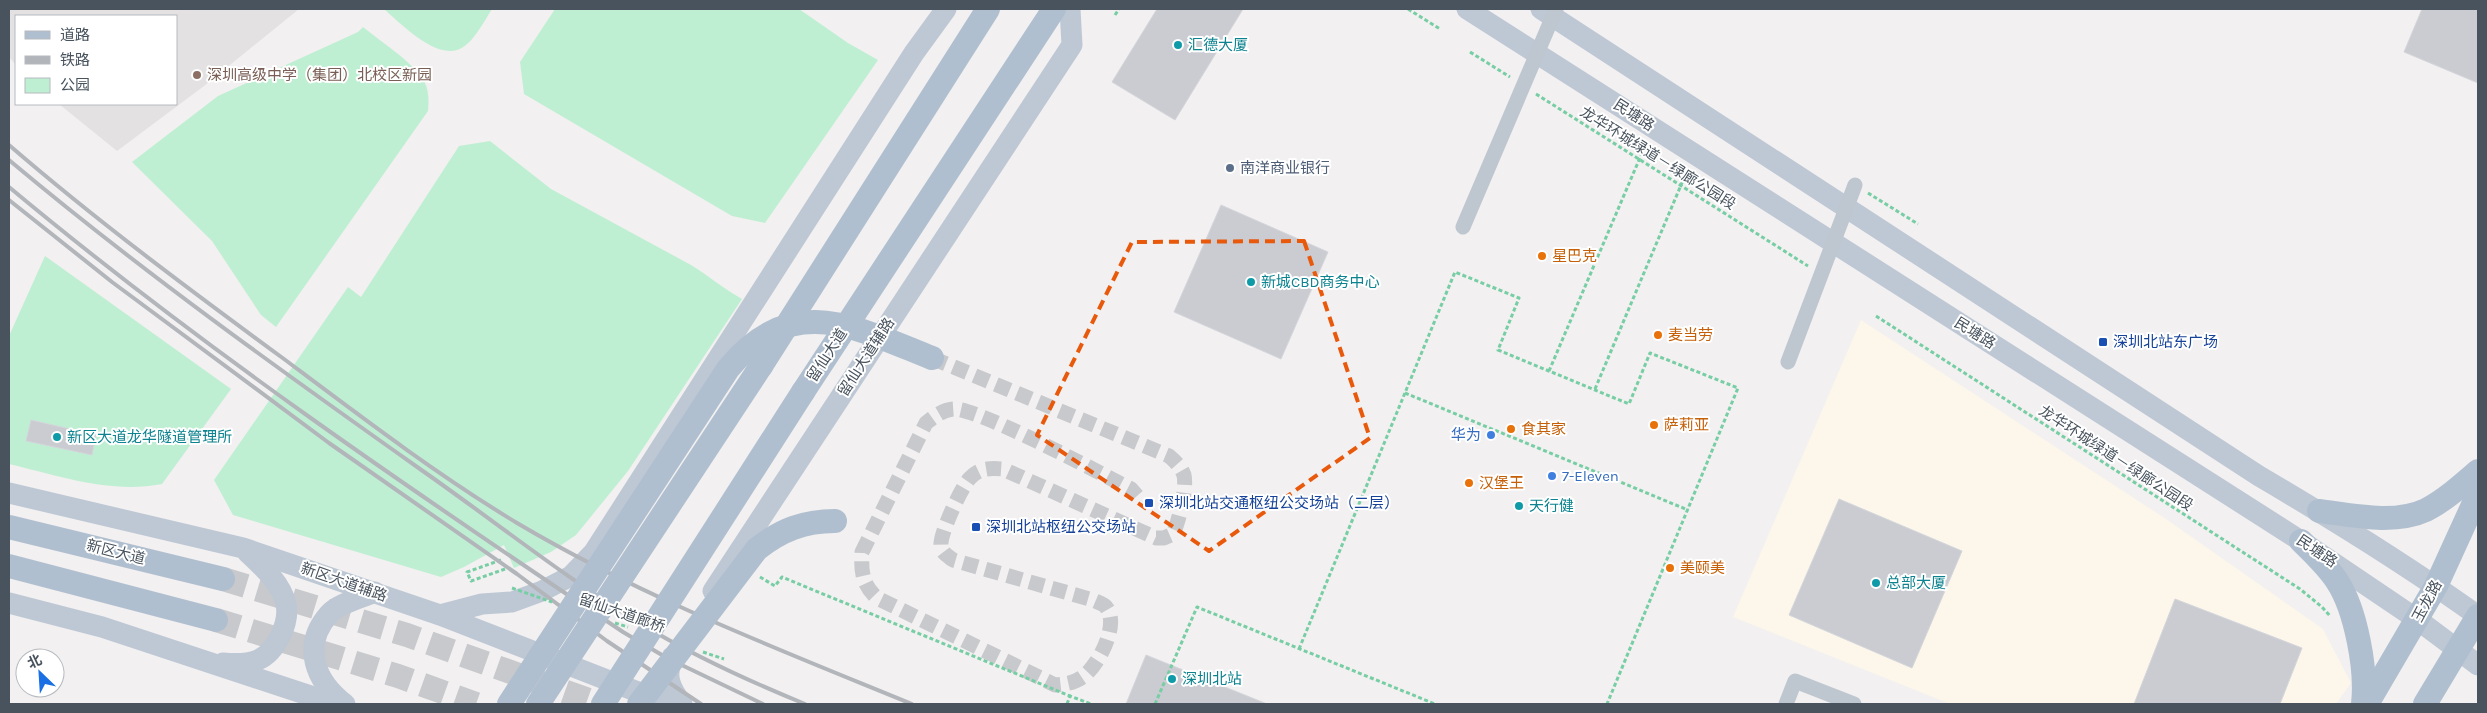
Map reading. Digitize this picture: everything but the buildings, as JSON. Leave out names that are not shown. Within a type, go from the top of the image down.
[{"type":"main road","points":[[440,615],[482,604],[512,602],[542,591],[571,576],[594,552],[914,53],[946,9]]},
{"type":"main road","points":[[538,704],[761,366],[988,9]]},
{"type":"main road","name":"留仙大道","points":[[603,704],[803,392],[1054,9]]},
{"type":"main road","name":"留仙大道辅路","points":[[682,704],[668,682],[667,670],[674,652],[1072,45],[1070,9]]},
{"type":"main road","name":"民塘路","points":[[1467,9],[2302,540],[2418,620],[2478,665]]},
{"type":"main road","points":[[1541,9],[2259,476],[2319,511],[2436,586],[2478,616],[2460,650],[2425,704]]},
{"type":"main road","points":[[509,704],[728,369],[756,340],[784,326],[801,322],[836,324],[871,334],[932,358]]},
{"type":"main road","points":[[2319,511],[2360,516],[2408,516],[2425,510],[2445,498],[2478,471]]},
{"type":"main road","points":[[2241,502],[2259,476]]},
{"type":"main road","name":"新区大道辅路","points":[[9,493],[243,548],[440,615],[669,704]]},
{"type":"main road","name":"玉龙路","points":[[2368,704],[2418,620],[2476,503]]},
{"type":"main road","points":[[639,704],[757,549],[770,539],[795,526],[835,521]]},
{"type":"main road","name":"新区大道","points":[[9,527],[223,579]]},
{"type":"main road","points":[[2302,540],[2328,570],[2346,599],[2362,665],[2368,704]]},
{"type":"main road","points":[[206,661],[234,664],[259,660],[276,644],[284,627],[286,605],[279,588],[268,573],[243,548]]},
{"type":"main road","points":[[9,566],[216,620]]},
{"type":"main road","points":[[345,704],[331,693],[319,676],[314,657],[316,635],[330,613],[375,592]]},
{"type":"main road","points":[[9,603],[102,627],[335,704]]},
{"type":"street","points":[[1463,227],[1556,9]]},
{"type":"street","points":[[1788,362],[1855,185]]},
{"type":"street","points":[[1786,704],[1795,681],[1854,704]]},
{"type":"path","points":[[1115,15],[1119,9]]},
{"type":"path","points":[[1408,9],[1440,29]]},
{"type":"path","points":[[1470,52],[1513,79]]},
{"type":"path","name":"龙华环城绿道－绿廊公园段","points":[[1530,89],[1810,267]]},
{"type":"path","points":[[1549,371],[1642,153]]},
{"type":"path","points":[[1595,390],[1684,178]]},
{"type":"path","points":[[1855,185],[1918,224]]},
{"type":"path","points":[[1299,648],[1455,272],[1519,298],[1498,350],[1629,404],[1650,353],[1738,388],[1608,704]]},
{"type":"path","name":"龙华环城绿道－绿廊公园段","points":[[1876,316],[2300,589],[2322,606],[2333,620]]},
{"type":"path","points":[[1405,393],[1688,510]]},
{"type":"path","points":[[501,560],[467,572],[471,581],[505,569]]},
{"type":"path","points":[[756,584],[760,577],[775,586],[782,577],[1091,704]]},
{"type":"path","name":"留仙大道廊桥","points":[[512,588],[558,604]]},
{"type":"path","points":[[1155,704],[1197,606],[1435,704]]},
{"type":"path","name":"留仙大道廊桥","points":[[614,622],[632,628]]},
{"type":"path","points":[[696,650],[724,659]]},
{"type":"path","points":[[1067,703],[1070,696]]},
{"type":"highlighted area","points":[[1304,241],[1370,438],[1209,551],[1037,435],[1132,242]]},
{"type":"shaded area","name":"深圳高级中学（集团）北校区新园","points":[[9,9],[299,9],[204,86],[117,151],[60,105],[178,105],[178,15],[15,15],[15,64],[9,57]]},
{"type":"shaded area","points":[[1861,320],[2166,519],[2323,629],[2351,683],[2336,704],[1950,704],[1733,617]]},
{"type":"green space","points":[[384,9],[492,9],[468,44],[457,50],[448,51],[438,49],[417,37]]},
{"type":"green space","points":[[555,9],[799,9],[848,43],[878,60],[765,223],[732,216],[524,94],[520,62]]},
{"type":"green space","points":[[363,27],[404,59],[419,74],[427,88],[428,111],[276,327],[261,315],[212,241],[132,162],[218,96],[358,32]]},
{"type":"green space","points":[[490,141],[551,189],[691,265],[742,299],[628,471],[576,535],[551,552],[514,568],[504,545],[464,567],[441,577],[233,515],[214,480],[348,287],[361,297],[459,146]]},
{"type":"green space","points":[[45,256],[231,389],[162,484],[143,487],[104,485],[9,464],[9,336]]},
{"type":"tunnel","points":[[932,358],[1169,456],[1178,464],[1184,475],[1182,504],[1173,534],[1164,538],[1156,538],[1003,469],[981,470],[966,483],[952,511],[941,540],[941,546],[946,554],[953,560],[1093,600],[1106,607],[1110,614],[1109,633],[1096,663],[1084,676],[1070,683],[1055,685],[877,598],[865,583],[862,552],[926,423],[945,411],[953,409],[966,411],[1012,429],[1131,489],[1137,496]]},
{"type":"tunnel","points":[[223,579],[407,635],[600,704]]},
{"type":"tunnel","points":[[216,620],[398,676],[476,704]]},
{"type":"railway","points":[[9,145],[144,255],[399,444],[457,485],[517,523],[613,575],[711,621],[912,704]]},
{"type":"railway","points":[[9,160],[109,241],[211,319],[590,591],[648,628],[705,659],[805,704]]},
{"type":"railway","points":[[9,187],[157,305],[233,362],[466,526],[623,632],[667,658],[763,704]]},
{"type":"railway","points":[[9,200],[112,282],[329,443],[517,574],[607,641],[701,704]]},
{"type":"place","name":"汇德大厦","points":[[1178,45]]},
{"type":"place","name":"深圳高级中学（集团）北校区新园","points":[[197,75]]},
{"type":"place","name":"南洋商业银行","points":[[1230,168]]},
{"type":"place","name":"星巴克","points":[[1542,256]]},
{"type":"place","name":"新城CBD商务中心","points":[[1251,282]]},
{"type":"place","name":"麦当劳","points":[[1658,335]]},
{"type":"place","name":"深圳北站东广场","points":[[2103,342]]},
{"type":"place","name":"萨莉亚","points":[[1654,425]]},
{"type":"place","name":"食其家","points":[[1511,429]]},
{"type":"place","name":"华为","points":[[1491,435]]},
{"type":"place","name":"新区大道龙华隧道管理所","points":[[57,437]]},
{"type":"place","name":"7-Eleven","points":[[1552,476]]},
{"type":"place","name":"汉堡王","points":[[1469,483]]},
{"type":"place","name":"深圳北站交通枢纽公交场站（二层）","points":[[1149,503]]},
{"type":"place","name":"天行健","points":[[1519,506]]},
{"type":"place","name":"深圳北站枢纽公交场站","points":[[976,527]]},
{"type":"place","name":"美颐美","points":[[1670,568]]},
{"type":"place","name":"总部大厦","points":[[1876,583]]},
{"type":"place","name":"深圳北站","points":[[1172,679]]}]
